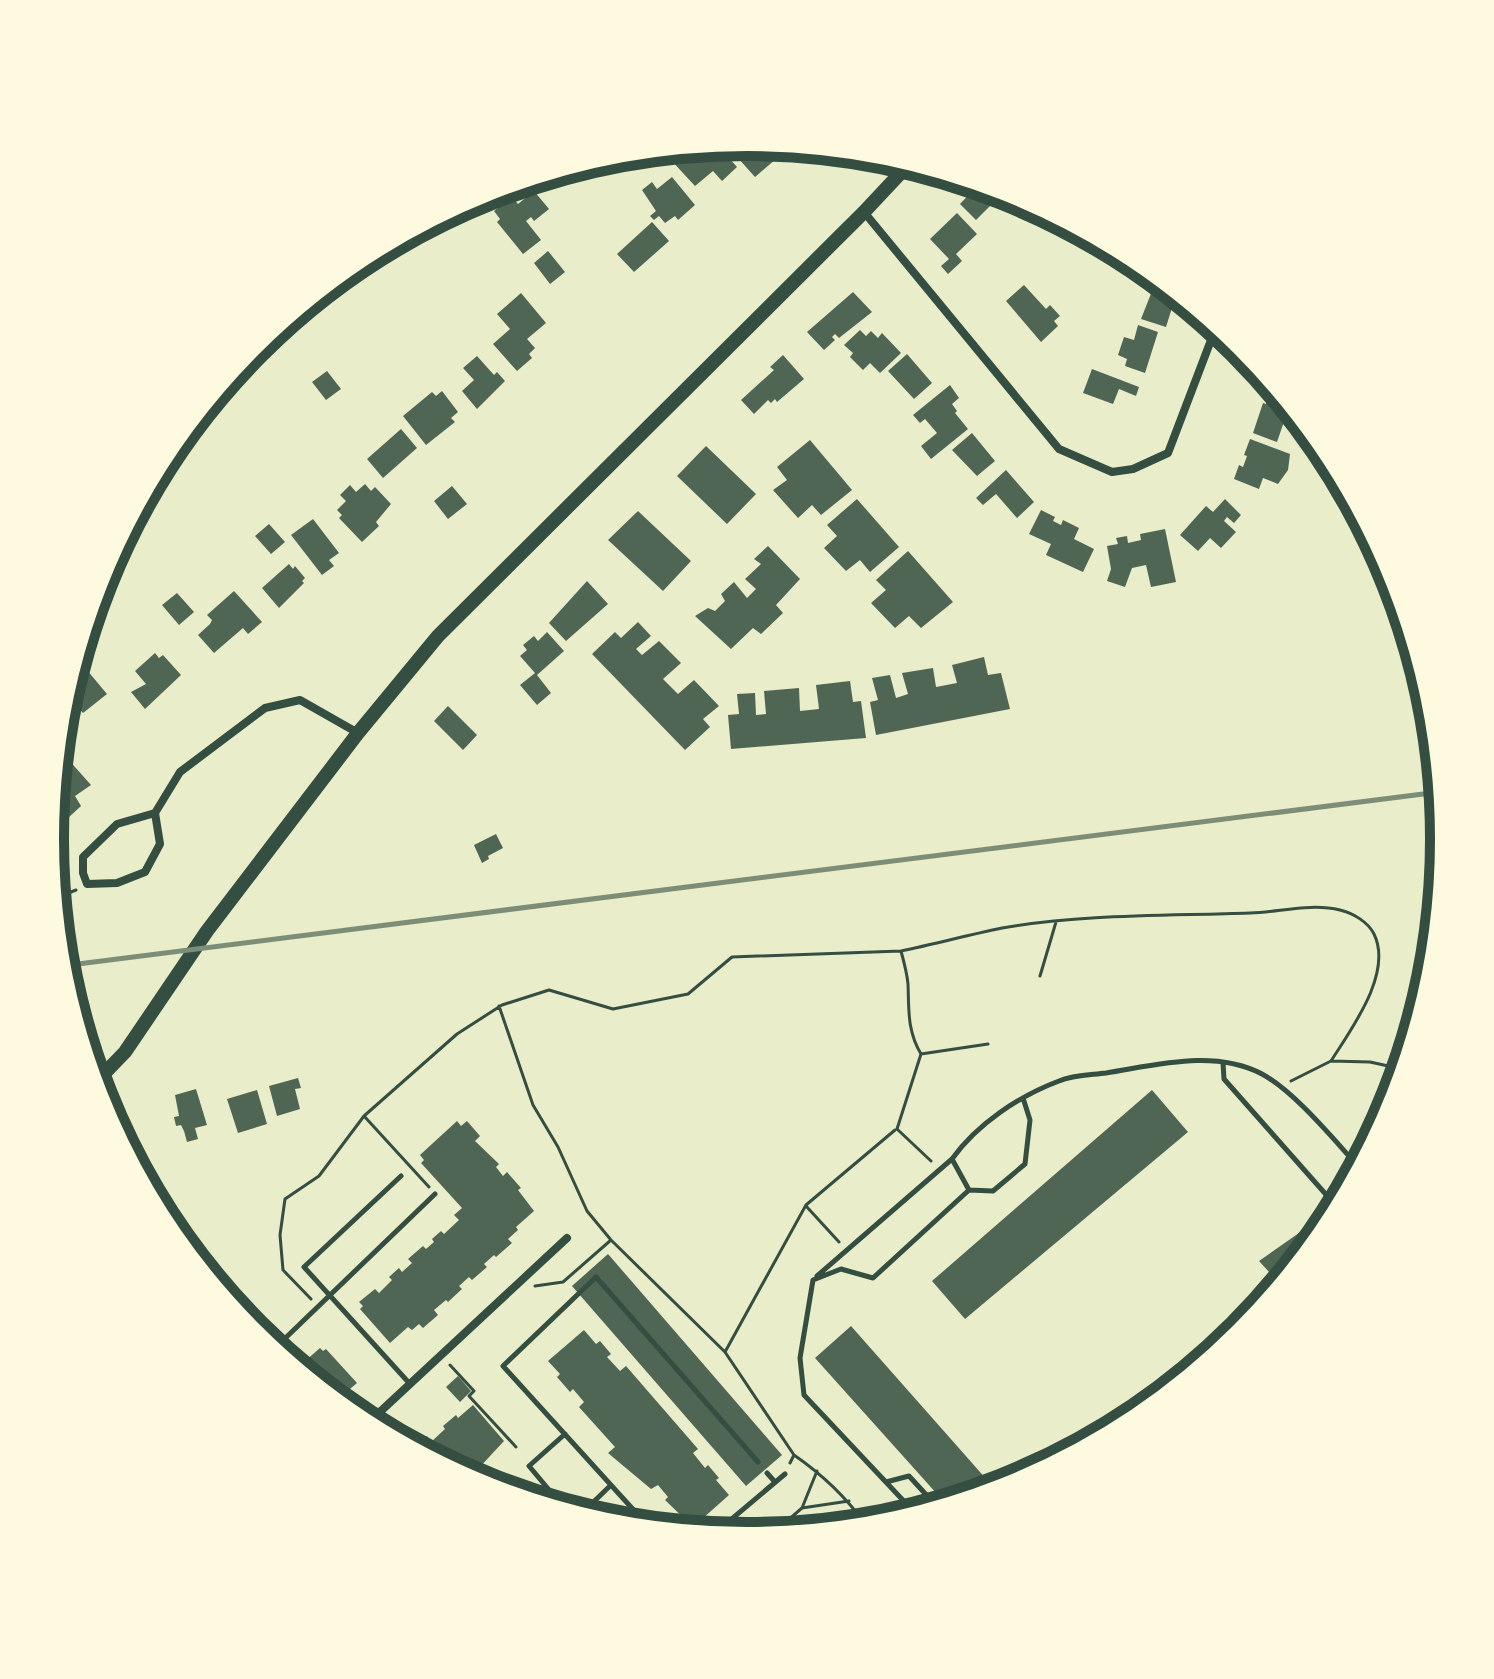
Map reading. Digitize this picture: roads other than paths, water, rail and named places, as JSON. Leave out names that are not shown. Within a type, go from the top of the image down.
[{"type":"main road","points":[[105,1073],[125,1052],[219,917],[358,733],[438,636],[899,174]]},
{"type":"street","points":[[864,212],[1059,449],[1112,472],[1133,469],[1168,453],[1211,339]]},
{"type":"street","points":[[155,813],[117,824],[83,857],[87,884],[117,883],[145,872],[160,844],[155,813],[180,772],[265,708],[300,700],[358,733]]},
{"type":"street","points":[[378,1414],[567,1238]]},
{"type":"lane","points":[[906,1503],[804,1395],[800,1358],[813,1280],[952,1159],[963,1143],[1023,1098],[1061,1080],[1187,1060],[1223,1062],[1261,1074],[1279,1086],[1351,1159]]},
{"type":"lane","points":[[1223,1062],[1224,1079],[1328,1197]]},
{"type":"lane","points":[[813,1280],[841,1269],[873,1278],[969,1190],[993,1191],[1025,1164],[1030,1120],[1023,1098]]},
{"type":"lane","points":[[952,1159],[969,1190]]},
{"type":"lane","points":[[401,1176],[304,1267],[410,1384]]},
{"type":"lane","points":[[283,1340],[435,1194]]},
{"type":"lane","points":[[636,1513],[503,1366],[596,1277],[758,1462]]},
{"type":"lane","points":[[552,1494],[529,1466],[565,1434]]},
{"type":"lane","points":[[767,1473],[775,1482]]},
{"type":"lane","points":[[728,1522],[785,1474]]},
{"type":"lane","points":[[886,1482],[909,1476],[929,1498]]},
{"type":"lane","points":[[591,1504],[611,1485]]},
{"type":"railway","points":[[76,964],[1429,793]]}]
